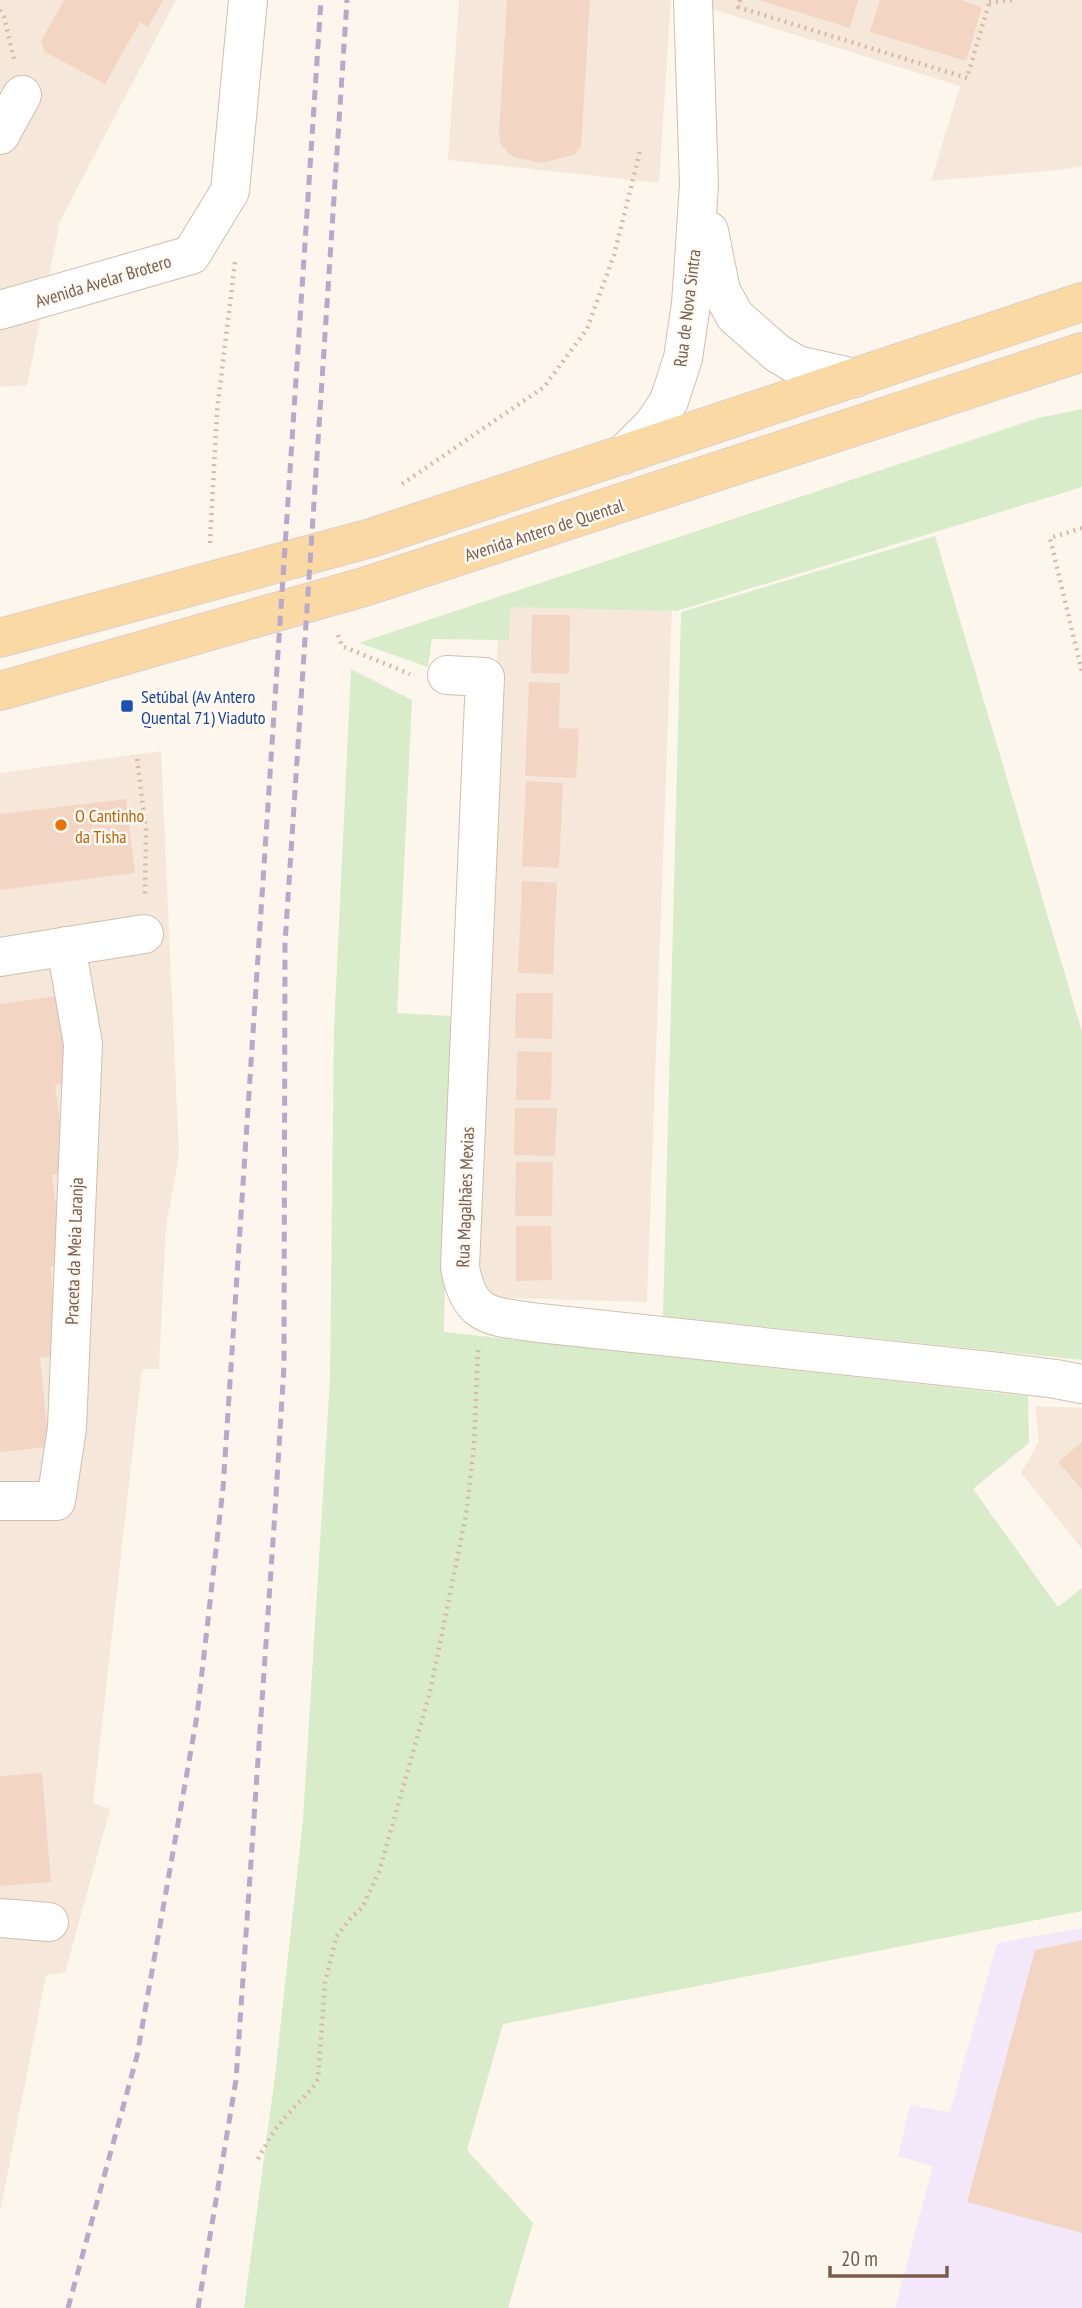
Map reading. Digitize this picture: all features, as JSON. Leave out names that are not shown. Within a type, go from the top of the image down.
[{"type":"main road","points":[[0,638],[371,538],[1082,302]]},
{"type":"main road","name":"Avenida Antero de Quental","points":[[0,691],[367,586],[1082,352]]},
{"type":"main road","points":[[1015,374],[1082,359]]},
{"type":"street","name":"Avenida Avelar Brotero","points":[[0,310],[191,255],[230,191],[248,0]]},
{"type":"street","name":"Rua de Nova Sintra","points":[[623,455],[653,425],[669,401],[679,375],[691,304],[699,185],[693,0]]},
{"type":"street","points":[[0,135],[22,95]]},
{"type":"street","name":"Rua de Nova Sintra","points":[[699,185],[721,291],[735,316],[777,353],[797,365],[855,378]]},
{"type":"street","name":"Rua Magalhães Mexias","points":[[447,675],[485,677],[460,1267],[468,1298],[480,1310]]},
{"type":"street","points":[[0,957],[144,934]]},
{"type":"street","name":"Praceta da Meia Laranja","points":[[0,1501],[56,1501],[67,1428],[83,1044],[66,946]]},
{"type":"street","points":[[480,1310],[503,1318],[539,1323],[1022,1375],[1082,1384]]},
{"type":"street","points":[[0,1918],[49,1922]]},
{"type":"path","points":[[740,0],[738,7],[967,78],[989,1],[1012,0]]},
{"type":"path","points":[[0,3],[22,95]]},
{"type":"path","points":[[399,486],[544,387],[587,329],[614,255],[640,151]]},
{"type":"path","points":[[210,551],[218,411],[236,255]]},
{"type":"path","points":[[1082,528],[1050,538],[1082,672]]},
{"type":"path","points":[[336,631],[342,646],[431,682],[447,675]]},
{"type":"path","points":[[137,759],[146,830],[144,934]]},
{"type":"path","points":[[258,2159],[270,2137],[290,2111],[310,2092],[318,2079],[325,1983],[336,1937],[362,1908],[379,1872],[430,1692],[466,1515],[474,1446],[480,1310]]},
{"type":"shaded area","points":[[0,0],[176,0],[60,221],[27,385],[0,387]]},
{"type":"shaded area","points":[[459,0],[671,0],[659,183],[448,160]]},
{"type":"shaded area","points":[[683,0],[1082,0],[1082,166],[931,181],[960,86]]},
{"type":"shaded area","points":[[499,601],[672,608],[647,1302],[474,1297]]},
{"type":"shaded area","points":[[161,751],[179,1155],[166,1226],[159,1369],[142,1369],[93,1803],[110,1809],[65,1973],[46,1975],[0,2212],[0,773]]},
{"type":"shaded area","points":[[1035,1406],[1082,1408],[1082,1549],[1021,1473],[1039,1441]]},
{"type":"shaded area","points":[[1082,1928],[1082,2308],[895,2308],[933,2166],[898,2156],[910,2105],[950,2112],[997,1943]]},
{"type":"green space","points":[[1082,409],[1082,487],[677,611],[510,607],[509,640],[432,639],[428,667],[359,643],[1038,418]]},
{"type":"green space","points":[[935,536],[1082,1032],[1082,1360],[663,1316],[681,612]]},
{"type":"green space","points":[[351,669],[412,700],[397,1013],[451,1016],[444,1332],[1028,1396],[1029,1443],[973,1489],[1058,1607],[1082,1588],[1082,1911],[503,2024],[467,2150],[533,2223],[508,2308],[244,2308],[275,2076],[303,1820],[330,1379],[334,1030]]},
{"type":"building","points":[[64,0],[163,0],[148,27],[140,22],[105,84],[45,52],[41,41]]},
{"type":"building","points":[[507,0],[590,0],[581,146],[574,155],[542,163],[516,158],[500,143]]},
{"type":"building","points":[[759,0],[858,0],[850,28]]},
{"type":"building","points":[[880,0],[961,0],[982,7],[966,61],[870,32]]},
{"type":"building","points":[[532,615],[570,615],[569,674],[531,673]]},
{"type":"building","points":[[529,682],[560,683],[559,728],[579,729],[576,778],[525,776]]},
{"type":"building","points":[[526,781],[563,783],[559,868],[522,866]]},
{"type":"building","points":[[126,799],[135,873],[0,890],[0,814]]},
{"type":"building","points":[[522,881],[557,883],[553,974],[518,973]]},
{"type":"building","points":[[516,993],[553,993],[552,1039],[515,1038]]},
{"type":"building","points":[[58,996],[71,1083],[55,1085],[67,1173],[52,1175],[64,1265],[50,1267],[62,1355],[40,1358],[49,1447],[0,1452],[0,1004]]},
{"type":"building","points":[[517,1051],[552,1052],[551,1100],[516,1100]]},
{"type":"building","points":[[515,1108],[557,1108],[555,1156],[514,1155]]},
{"type":"building","points":[[516,1162],[553,1162],[552,1216],[515,1216]]},
{"type":"building","points":[[516,1226],[551,1226],[552,1280],[516,1281]]},
{"type":"building","points":[[1082,1442],[1082,1489],[1058,1462]]},
{"type":"building","points":[[42,1773],[51,1882],[0,1886],[0,1776]]},
{"type":"building","points":[[1082,1940],[1082,2233],[967,2202],[1035,1950]]},
{"type":"railway","points":[[68,2308],[137,2056],[197,1716],[223,1488],[321,0]]},
{"type":"railway","points":[[198,2308],[236,2080],[275,1512],[284,1366],[285,943],[347,0]]},
{"type":"place","name":"Setúbal (Av Antero Quental 71) Viaduto","points":[[127,706]]},
{"type":"place","name":"O Cantinho da Tisha","points":[[61,825]]}]
